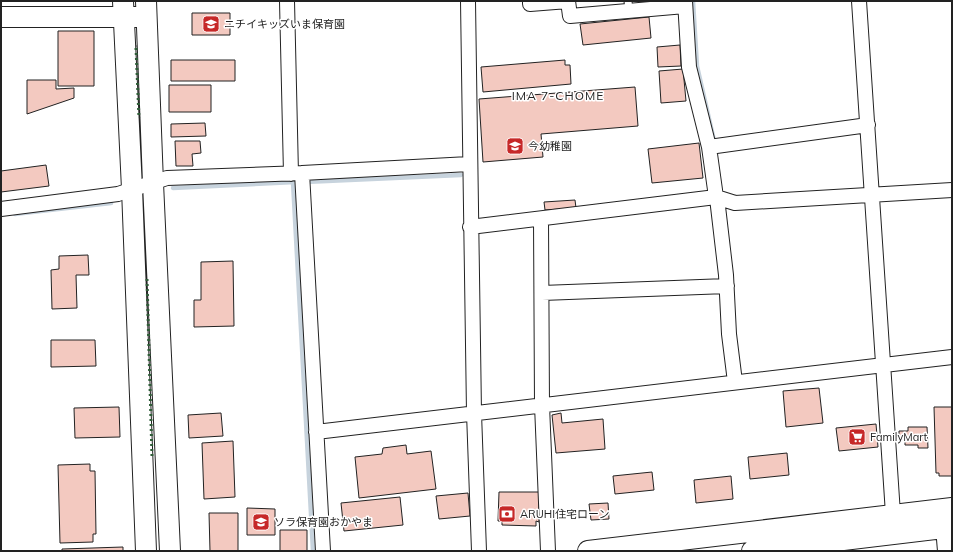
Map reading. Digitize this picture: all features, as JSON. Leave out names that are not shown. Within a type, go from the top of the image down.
[{"type":"street","points":[[287,1],[323,551]]},
{"type":"street","points":[[468,1],[470,227],[479,551]]},
{"type":"street","points":[[530,1],[530,4],[568,1],[570,16],[628,6],[685,4],[689,67],[712,146],[720,199],[729,334],[735,382]]},
{"type":"street","points":[[859,1],[893,514]]},
{"type":"street","points":[[124,9],[146,551]]},
{"type":"street","points":[[1,17],[124,9],[147,9],[153,183],[170,551]]},
{"type":"street","points":[[712,146],[868,126]]},
{"type":"street","points":[[1,209],[118,194],[167,178],[299,178],[469,164]]},
{"type":"street","points":[[470,227],[720,199],[735,204],[952,190]]},
{"type":"street","points":[[541,219],[542,405],[548,551]]},
{"type":"street","points":[[542,292],[727,286]]},
{"type":"street","points":[[316,432],[952,357]]},
{"type":"street","points":[[588,551],[632,549],[893,514],[948,518]]},
{"type":"street","points":[[752,551],[948,518]]},
{"type":"street","points":[[948,518],[948,551]]},
{"type":"green space","points":[[134,46],[139,46],[142,156],[137,156]]},
{"type":"building","points":[[192,13],[230,13],[230,35],[192,35]]},
{"type":"building","points":[[649,17],[651,38],[583,45],[580,24]]},
{"type":"building","points":[[58,31],[94,31],[94,86],[58,86]]},
{"type":"building","points":[[680,45],[681,66],[658,67],[657,47]]},
{"type":"building","points":[[171,60],[235,60],[235,81],[171,81]]},
{"type":"building","points":[[565,60],[565,65],[570,65],[571,84],[483,92],[481,67]]},
{"type":"building","points":[[683,69],[686,101],[661,103],[659,71]]},
{"type":"building","points":[[27,80],[56,80],[56,89],[74,88],[74,98],[27,114]]},
{"type":"building","points":[[169,85],[211,85],[211,112],[169,112]]},
{"type":"building","points":[[635,87],[638,126],[541,134],[543,157],[483,162],[479,99]]},
{"type":"building","points":[[205,123],[206,136],[171,137],[171,124]]},
{"type":"building","points":[[175,141],[200,141],[201,153],[192,154],[193,166],[176,166]]},
{"type":"building","points":[[699,143],[703,178],[652,183],[648,149]]},
{"type":"building","points":[[46,165],[49,186],[1,192],[1,171]]},
{"type":"building","points":[[575,200],[576,208],[545,210],[544,202]]},
{"type":"building","points":[[88,255],[89,275],[76,275],[77,308],[52,309],[51,270],[59,269],[59,256]]},
{"type":"building","points":[[233,261],[234,326],[194,327],[194,300],[201,300],[201,262]]},
{"type":"building","points":[[51,340],[95,340],[96,366],[51,367]]},
{"type":"building","points":[[819,388],[823,423],[786,427],[783,391]]},
{"type":"building","points":[[119,407],[120,437],[75,438],[74,408]]},
{"type":"building","points":[[934,407],[952,407],[952,476],[939,476],[939,473],[936,473]]},
{"type":"building","points":[[221,413],[223,436],[189,438],[188,415]]},
{"type":"building","points":[[561,413],[562,423],[603,419],[605,449],[556,453],[552,415]]},
{"type":"building","name":"FamilyMart","points":[[876,424],[878,447],[839,451],[836,428]]},
{"type":"building","points":[[908,427],[927,427],[928,448],[918,448],[918,445],[905,445],[905,439],[899,439],[899,431],[908,431]]},
{"type":"building","points":[[233,441],[235,497],[204,499],[202,443]]},
{"type":"building","points":[[406,445],[407,454],[431,451],[436,489],[359,498],[355,457],[382,454],[383,448]]},
{"type":"building","points":[[787,453],[789,475],[750,479],[748,457]]},
{"type":"building","points":[[90,464],[90,471],[95,471],[96,534],[93,534],[93,542],[60,543],[58,465]]},
{"type":"building","points":[[652,472],[654,490],[615,494],[613,476]]},
{"type":"building","points":[[731,476],[733,499],[696,503],[694,480]]},
{"type":"building","points":[[499,492],[539,492],[539,522],[536,521],[536,526],[502,525],[502,521],[498,521]]},
{"type":"building","points":[[468,493],[470,516],[439,519],[436,496]]},
{"type":"building","points":[[400,497],[403,525],[344,531],[341,503]]},
{"type":"building","points":[[608,503],[609,519],[591,520],[589,504]]},
{"type":"building","points":[[247,508],[275,509],[275,535],[247,535]]},
{"type":"building","points":[[209,513],[238,513],[238,551],[210,551]]},
{"type":"building","points":[[280,530],[307,530],[307,551],[280,551]]},
{"type":"building","points":[[123,547],[123,551],[62,551],[62,549]]},
{"type":"waterway","points":[[693,1],[697,66],[715,145]]},
{"type":"waterway","points":[[305,182],[461,175]]},
{"type":"waterway","points":[[293,182],[313,551]]},
{"type":"waterway","points":[[173,188],[295,182]]},
{"type":"waterway","points":[[15,214],[111,203]]},
{"type":"hedge","points":[[136,48],[139,118]]},
{"type":"hedge","points":[[147,279],[152,457]]},
{"type":"place","name":"ニチイキッズいま保育園","points":[[211,24]]},
{"type":"place","name":"今幼稚園","points":[[515,146]]},
{"type":"place","name":"FamilyMart","points":[[857,437]]},
{"type":"place","name":"ARUHI住宅ローン","points":[[507,514]]},
{"type":"place","name":"ソラ保育園おかやま","points":[[261,522]]},
{"type":"district","name":"IMA 7-CHOME","points":[[558,96]]}]
